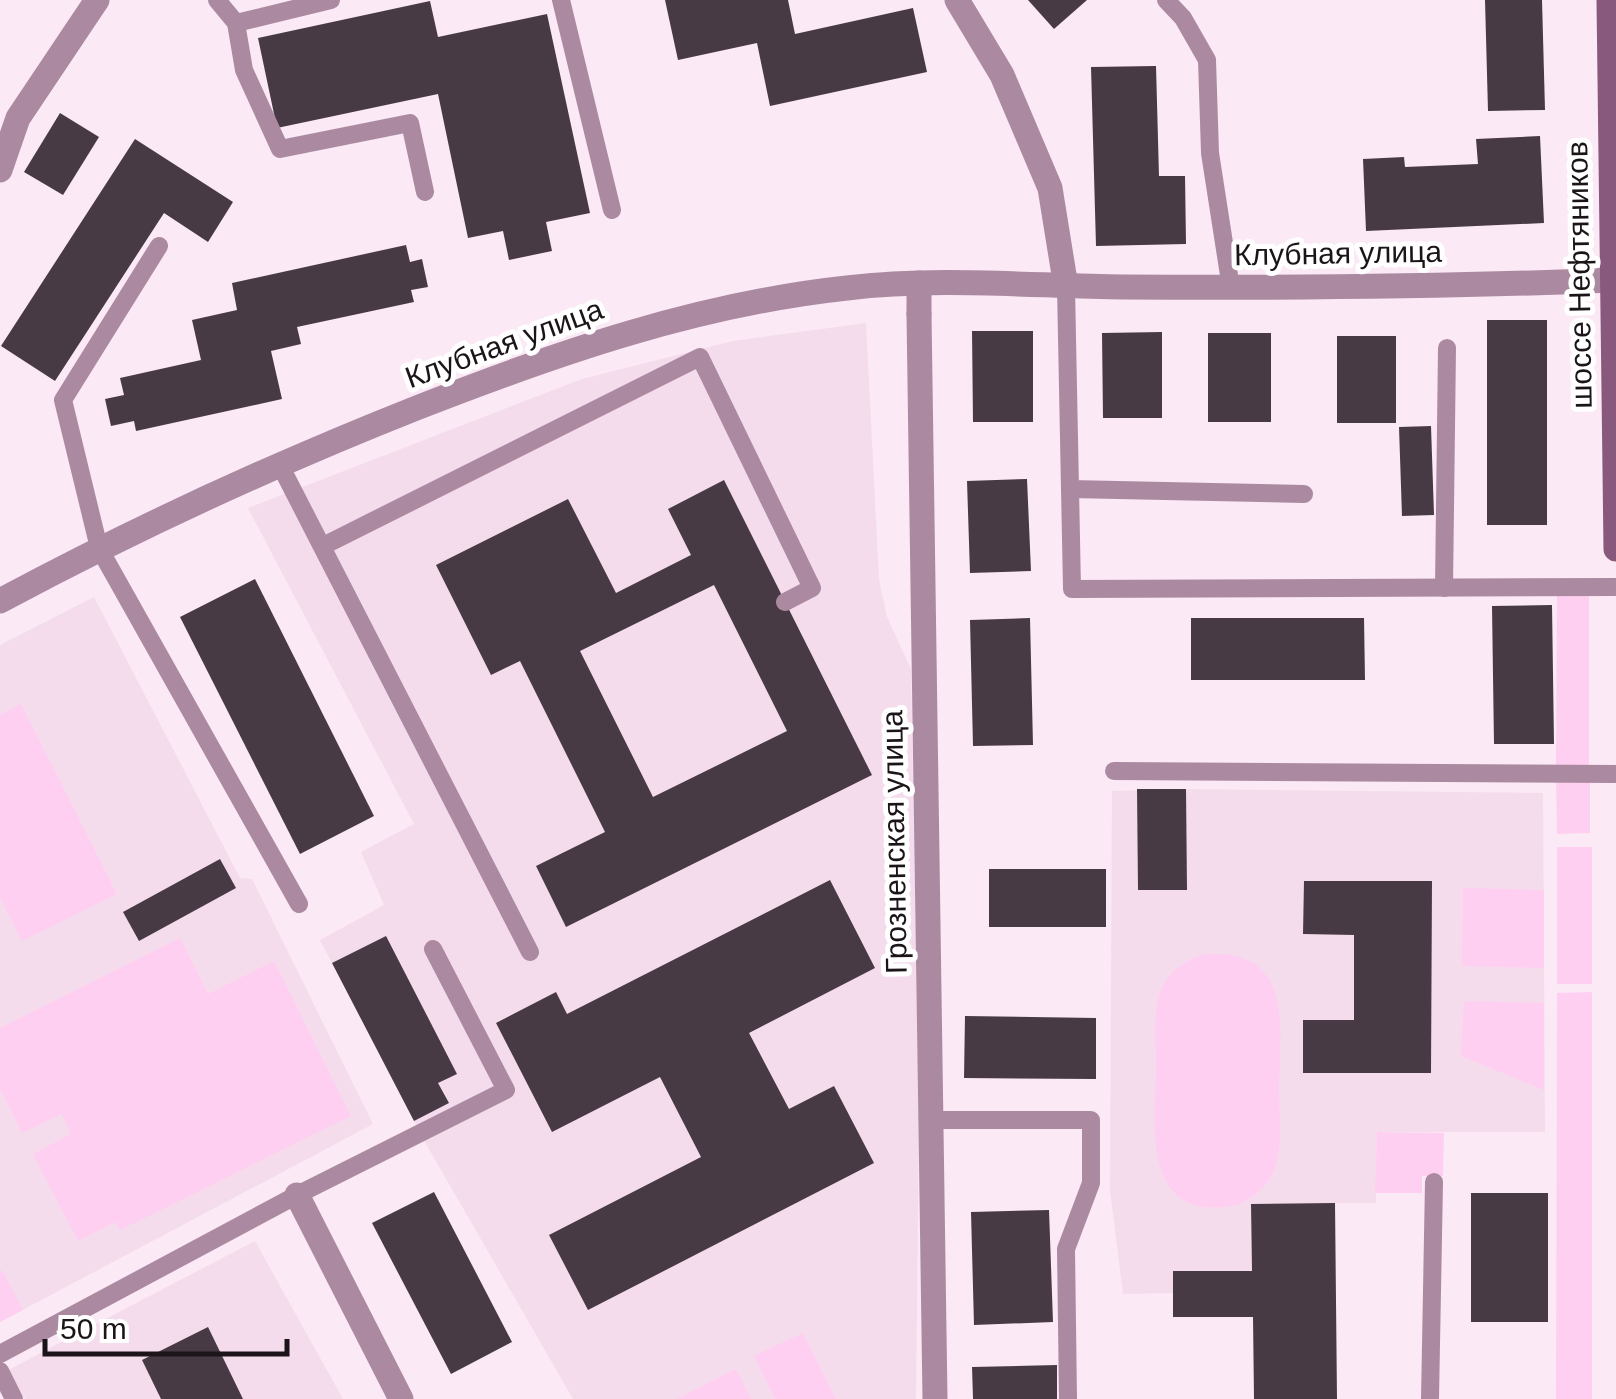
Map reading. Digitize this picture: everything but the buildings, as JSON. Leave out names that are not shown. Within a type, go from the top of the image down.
[{"type":"main road","name":"шоссе Нефтяников","points":[[1609,0],[1616,550]]},
{"type":"street","points":[[0,170],[9,114],[97,0]]},
{"type":"street","points":[[957,0],[1002,75],[1050,188],[1066,286]]},
{"type":"street","name":"Клубная улица","points":[[0,601],[99,548],[278,462],[553,356],[701,312],[846,288],[919,283],[1231,288],[1611,280]]},
{"type":"street","name":"Грозненская улица","points":[[919,283],[935,1399]]},
{"type":"street","points":[[298,1195],[400,1399]]},
{"type":"lane","points":[[217,0],[236,24],[244,70],[280,148],[410,122],[425,192]]},
{"type":"lane","points":[[236,24],[332,0]]},
{"type":"lane","points":[[561,0],[612,210]]},
{"type":"lane","points":[[1166,0],[1183,18],[1207,60],[1210,153],[1231,288]]},
{"type":"lane","points":[[159,246],[63,400],[99,548],[300,904]]},
{"type":"lane","points":[[1066,286],[1072,589],[1616,587]]},
{"type":"lane","points":[[1444,588],[1447,348]]},
{"type":"lane","points":[[323,546],[700,357],[812,588],[785,602]]},
{"type":"lane","points":[[278,462],[530,952]]},
{"type":"lane","points":[[1070,489],[1304,494]]},
{"type":"lane","points":[[1114,770],[1616,774]]},
{"type":"lane","points":[[0,1354],[298,1195],[506,1090],[432,949]]},
{"type":"lane","points":[[931,1120],[1091,1120],[1091,1182],[1066,1249],[1068,1399]]},
{"type":"lane","points":[[1430,1399],[1434,1182]]},
{"type":"lane","points":[[0,1370],[14,1399]]},
{"type":"shaded area","points":[[866,323],[879,580],[887,617],[911,669],[919,1118],[916,1399],[573,1399],[426,1144],[320,940],[384,905],[361,852],[414,824],[248,508],[582,379],[733,341]]},
{"type":"shaded area","points":[[1557,594],[1589,594],[1589,769],[1556,767]]},
{"type":"shaded area","points":[[94,597],[240,878],[252,879],[373,1124],[0,1322],[0,645]]},
{"type":"shaded area","points":[[21,704],[117,894],[22,941],[0,898],[0,715]]},
{"type":"shaded area","points":[[1590,778],[1590,833],[1557,834],[1556,779]]},
{"type":"shaded area","points":[[1112,791],[1543,793],[1545,1132],[1377,1132],[1376,1203],[1251,1204],[1252,1271],[1173,1271],[1173,1293],[1123,1294],[1110,1190]]},
{"type":"shaded area","points":[[1557,847],[1592,847],[1592,984],[1557,984]]},
{"type":"shaded area","points":[[1463,888],[1544,890],[1544,968],[1462,966]]},
{"type":"shaded area","points":[[180,938],[208,994],[274,961],[351,1116],[120,1230],[115,1222],[78,1241],[33,1154],[71,1134],[62,1114],[22,1133],[0,1089],[0,1028]]},
{"type":"shaded area","points":[[1206,954],[1235,956],[1255,964],[1268,978],[1280,1018],[1280,1132],[1276,1164],[1259,1191],[1247,1200],[1225,1207],[1198,1206],[1179,1197],[1166,1181],[1155,1138],[1155,1025],[1160,993],[1176,969]]},
{"type":"shaded area","points":[[1592,992],[1592,1399],[1556,1399],[1557,993]]},
{"type":"shaded area","points":[[1464,1001],[1544,1003],[1544,1090],[1461,1056]]},
{"type":"shaded area","points":[[1377,1132],[1444,1133],[1443,1176],[1422,1176],[1422,1193],[1375,1193]]},
{"type":"shaded area","points":[[255,1241],[343,1399],[25,1399],[8,1370]]},
{"type":"shaded area","points":[[0,1271],[23,1310],[0,1322]]},
{"type":"shaded area","points":[[803,1333],[836,1399],[775,1399],[754,1356]]},
{"type":"shaded area","points":[[736,1369],[751,1399],[677,1399]]}]
